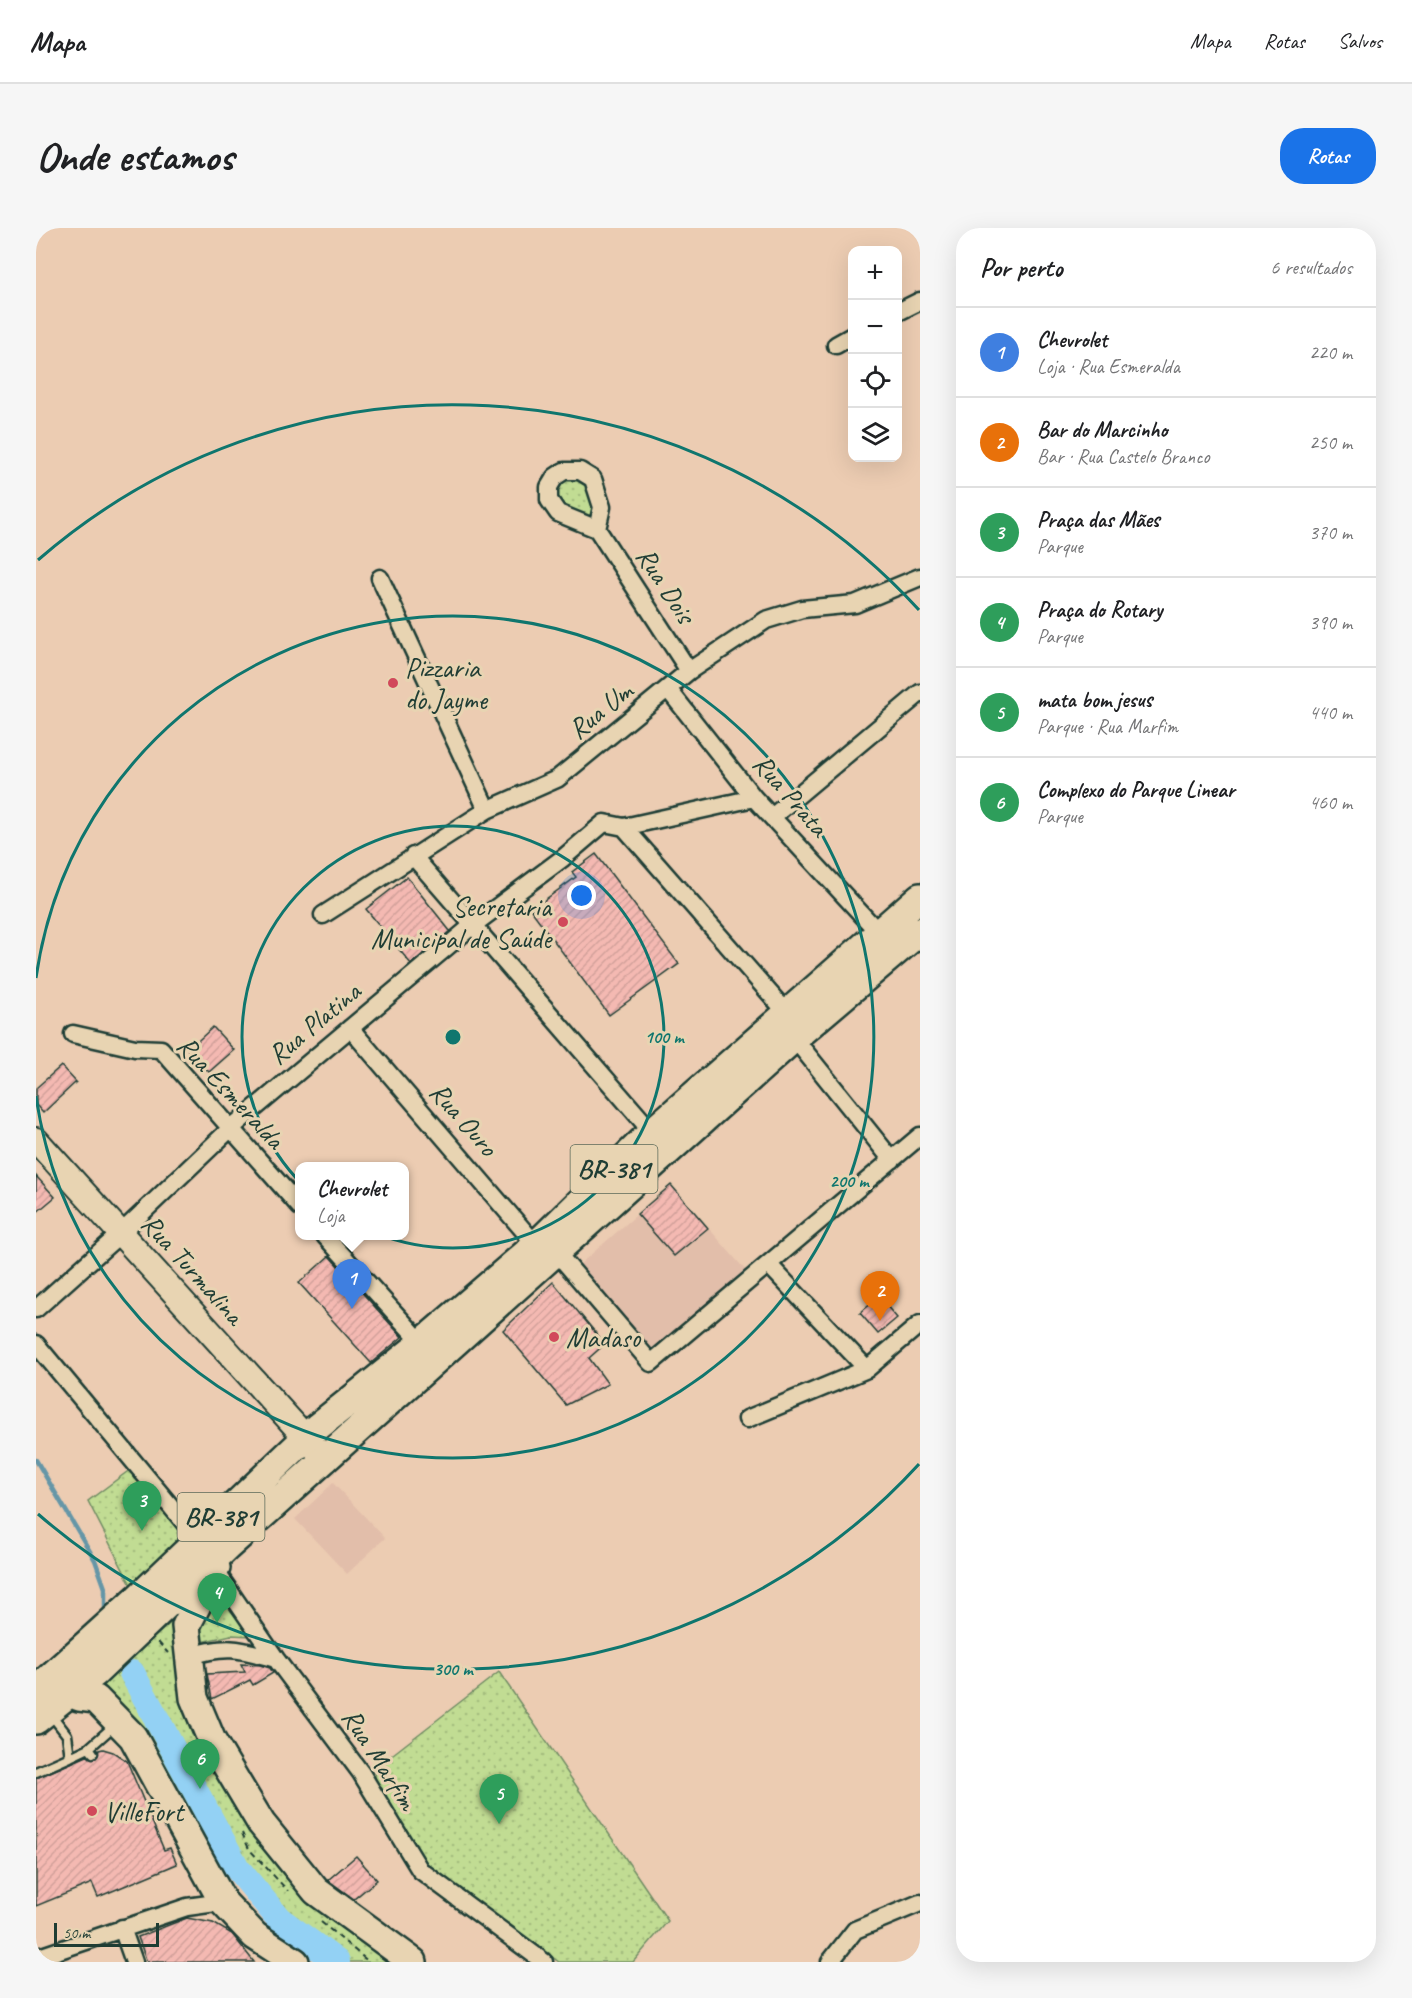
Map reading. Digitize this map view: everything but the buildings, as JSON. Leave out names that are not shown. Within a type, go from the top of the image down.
[{"type":"main road","name":"BR-381","points":[[148,1606],[213,1565],[547,1249],[791,1026],[879,933],[920,897]]},
{"type":"main road","name":"BR-381","points":[[148,1606],[198,1539],[306,1438],[422,1343],[547,1249],[652,1132],[920,931]]},
{"type":"main road","name":"Rua Turmalina","points":[[36,1140],[326,1460]]},
{"type":"main road","points":[[213,1565],[186,1626],[187,1657],[194,1698],[212,1741],[261,1823],[316,1891],[413,1962]]},
{"type":"main road","points":[[40,1707],[73,1657],[148,1606]]},
{"type":"main road","points":[[40,1707],[76,1694],[148,1606]]},
{"type":"main road","points":[[73,1657],[67,1686],[76,1694],[96,1699],[120,1721],[133,1737],[223,1902],[255,1936],[295,1962]]},
{"type":"street","points":[[902,310],[920,301]]},
{"type":"street","points":[[836,345],[848,338]]},
{"type":"street","name":"Rua Dois","points":[[597,529],[689,671]]},
{"type":"street","name":"Rua Um","points":[[323,915],[487,810],[557,779],[689,671],[766,620],[802,609],[855,604],[920,577]]},
{"type":"street","points":[[380,578],[487,810]]},
{"type":"street","name":"Rua Prata","points":[[668,689],[754,798],[879,933]]},
{"type":"street","points":[[772,817],[920,693]]},
{"type":"street","name":"Rua Platina","points":[[36,1309],[121,1233],[230,1129],[473,925],[563,858],[604,823],[624,827],[754,798]]},
{"type":"street","points":[[624,827],[791,1026],[892,1160]]},
{"type":"street","points":[[413,856],[652,1132]]},
{"type":"street","name":"Rua Ouro","points":[[350,1028],[651,1363],[769,1264]]},
{"type":"street","name":"Rua Esmeralda","points":[[73,1034],[135,1048],[160,1049],[295,1201]]},
{"type":"street","points":[[867,1369],[769,1264],[920,1136]]},
{"type":"street","points":[[329,1240],[422,1343]]},
{"type":"street","points":[[747,1419],[867,1369],[920,1324]]},
{"type":"street","points":[[36,1344],[198,1539]]},
{"type":"street","name":"Rua Marfim","points":[[213,1565],[276,1659],[362,1773],[420,1870],[544,1962]]},
{"type":"street","points":[[187,1657],[216,1648],[247,1651],[276,1659]]},
{"type":"street","points":[[36,1959],[187,1907],[223,1902]]},
{"type":"street","points":[[830,1962],[855,1930],[920,1903]]},
{"type":"street","points":[[122,1928],[134,1962]]},
{"type":"street","points":[[255,1936],[267,1962]]},
{"type":"lane","points":[[40,1707],[68,1735],[70,1757]]},
{"type":"lane","points":[[36,1772],[91,1750],[120,1721]]},
{"type":"shaded area","points":[[671,1185],[747,1272],[648,1358],[572,1271]]},
{"type":"shaded area","points":[[333,1483],[385,1538],[347,1574],[295,1519]]},
{"type":"green space","points":[[566,475],[589,480],[595,492],[592,521],[570,515],[554,498],[557,482]]},
{"type":"green space","points":[[131,1469],[179,1526],[183,1537],[134,1591],[88,1501]]},
{"type":"green space","points":[[218,1594],[251,1636],[231,1635],[201,1642],[191,1631],[207,1597]]},
{"type":"green space","points":[[175,1619],[184,1664],[179,1698],[200,1749],[253,1829],[403,1962],[323,1962],[271,1921],[228,1873],[147,1746],[89,1695]]},
{"type":"green space","points":[[499,1672],[668,1921],[633,1962],[559,1962],[415,1859],[376,1790],[375,1768]]},
{"type":"waterway","points":[[36,1460],[95,1560],[105,1588],[105,1614]]},
{"type":"waterway","points":[[124,1659],[132,1673]]},
{"type":"waterway","points":[[132,1673],[237,1868],[279,1919],[337,1962]]},
{"type":"place","name":"Pizzaria do Jayme","points":[[393,683]]},
{"type":"place","name":"Secretaria Municipal de Saúde","points":[[563,922]]},
{"type":"place","name":"Chevrolet","points":[[352,1309]]},
{"type":"place","name":"Bar do Marcinho","points":[[880,1321]]},
{"type":"place","name":"Madaso","points":[[554,1337]]},
{"type":"place","name":"Praça das Mães","points":[[142,1531]]},
{"type":"place","name":"Praça do Rotary","points":[[217,1623]]},
{"type":"place","name":"Complexo do Parque Linear","points":[[200,1789]]},
{"type":"place","name":"VilleFort","points":[[92,1811]]},
{"type":"place","name":"mata bom jesus","points":[[499,1824]]}]
